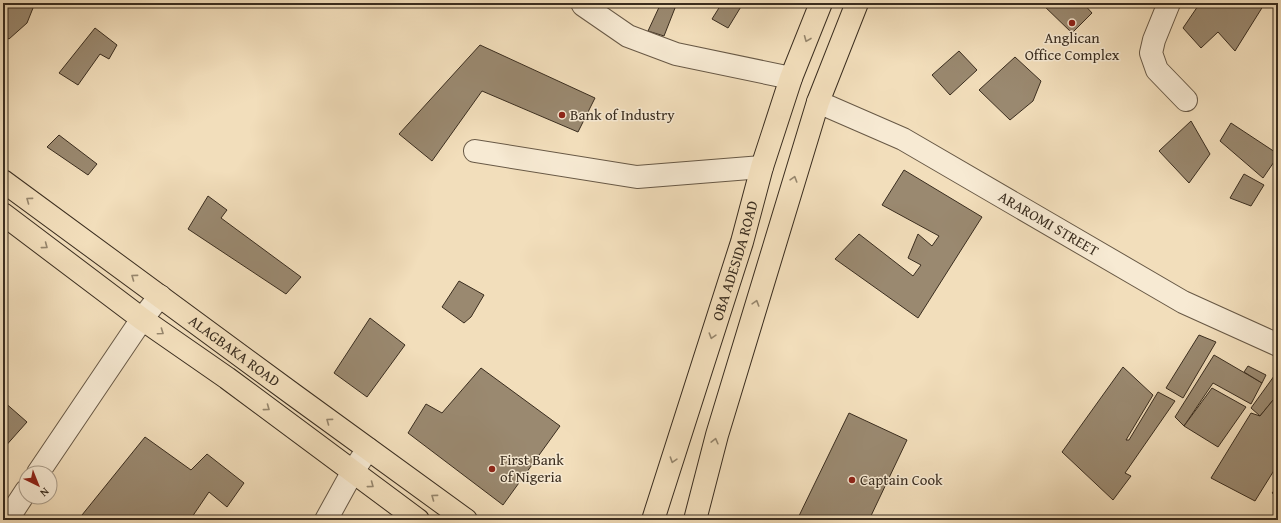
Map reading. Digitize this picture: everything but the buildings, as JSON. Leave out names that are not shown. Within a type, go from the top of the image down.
[{"type":"main road","name":"OBA ADESIDA ROAD","points":[[653,520],[742,242],[762,166],[791,78],[821,3]]},
{"type":"main road","points":[[696,520],[717,435],[818,102],[857,3]]},
{"type":"main road","name":"ALAGBAKA ROAD","points":[[3,181],[466,520]]},
{"type":"main road","name":"ALAGBAKA ROAD","points":[[3,214],[142,319],[227,378],[418,520]]},
{"type":"street","points":[[582,3],[628,36],[676,54],[791,78]]},
{"type":"street","points":[[1169,3],[1154,40],[1151,53],[1157,70],[1186,100]]},
{"type":"street","name":"ARAROMI STREET","points":[[818,102],[903,139],[1183,302],[1278,345]]},
{"type":"street","points":[[475,151],[637,177],[762,166]]},
{"type":"street","points":[[43,465],[142,319],[160,296]]},
{"type":"street","points":[[326,520],[353,471],[368,449]]},
{"type":"street","points":[[7,520],[18,504]]},
{"type":"place","name":"Anglican Office Complex","points":[[1072,23]]},
{"type":"place","name":"Bank of Industry","points":[[562,115]]},
{"type":"place","name":"First Bank of Nigeria","points":[[492,469]]},
{"type":"place","name":"Captain Cook","points":[[852,480]]}]
